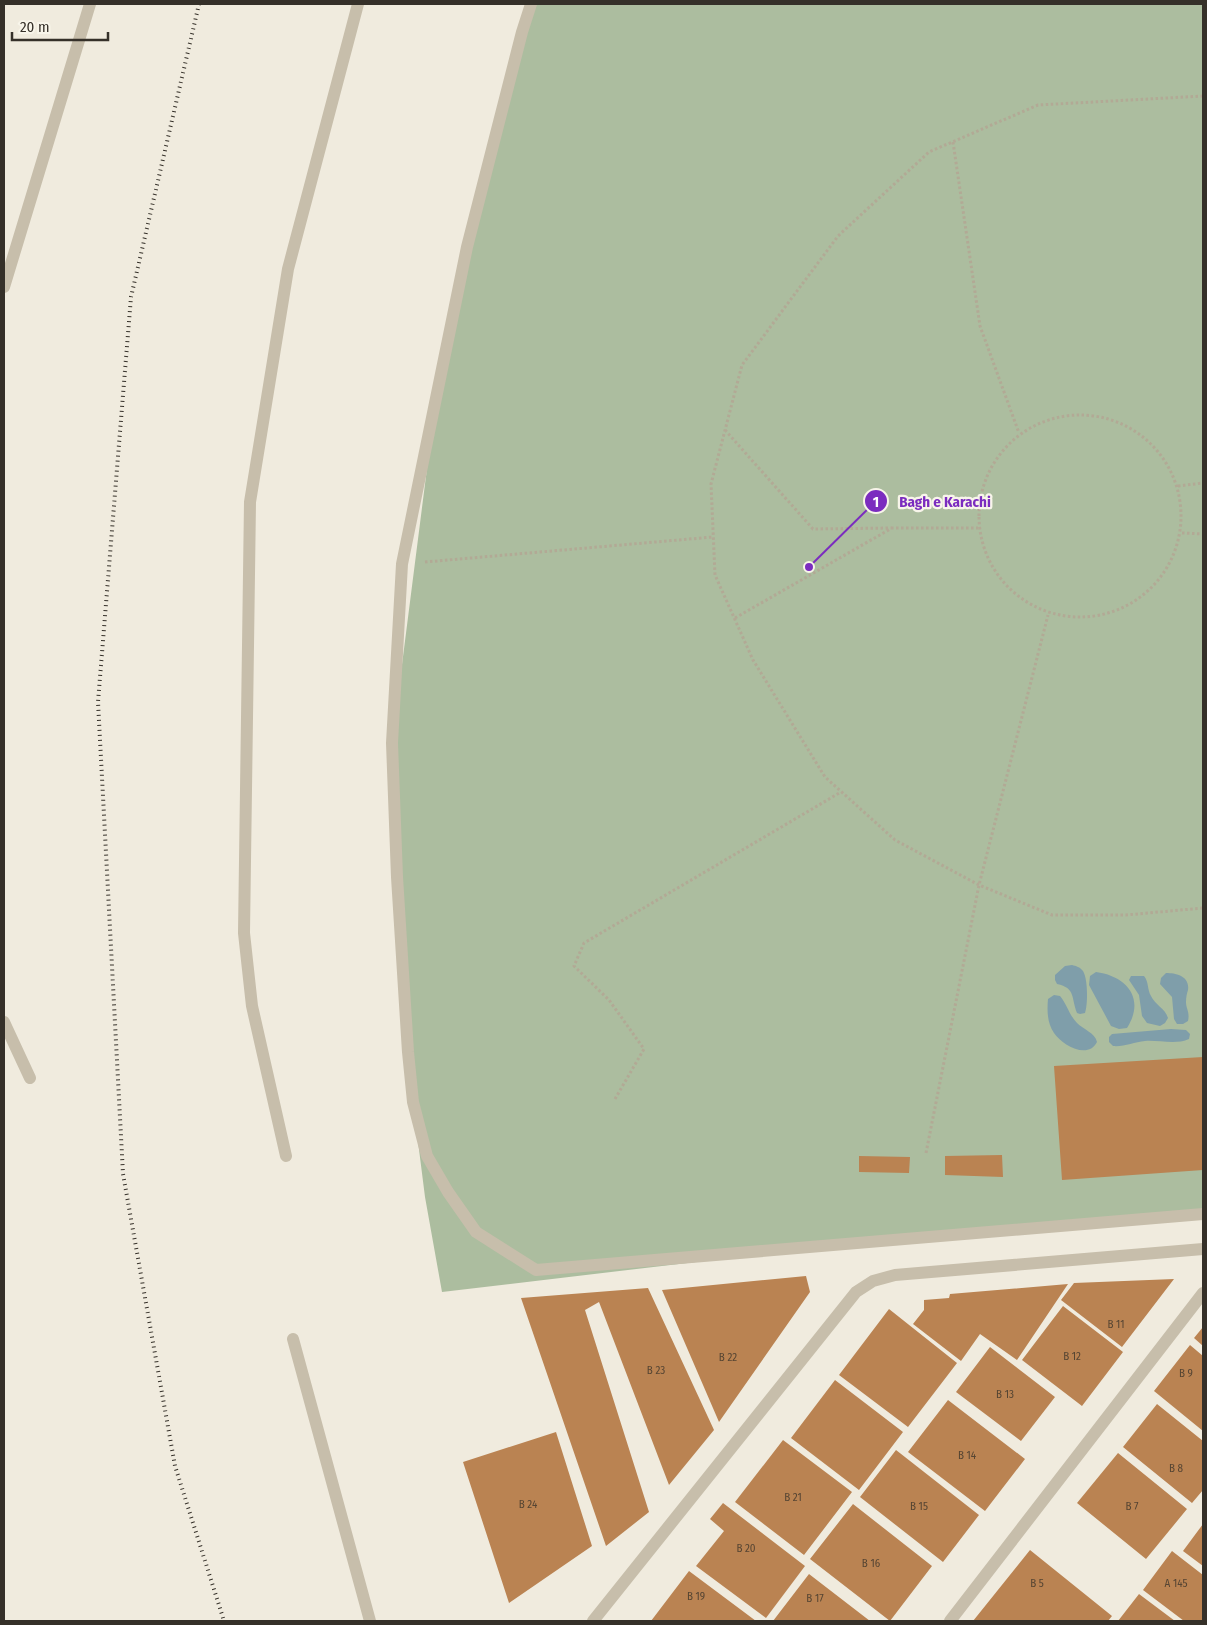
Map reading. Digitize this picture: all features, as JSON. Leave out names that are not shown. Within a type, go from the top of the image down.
[{"type":"street","points":[[4,287],[90,4]]},
{"type":"street","points":[[286,1156],[252,1006],[244,933],[250,502],[288,269],[358,4]]},
{"type":"street","points":[[531,4],[522,32],[467,247],[402,564],[392,743],[402,973],[412,1094],[427,1156],[448,1192],[476,1232],[536,1270],[1203,1214]]},
{"type":"street","points":[[4,1022],[30,1078]]},
{"type":"street","points":[[593,1621],[856,1292],[873,1281],[895,1275],[1203,1250]]},
{"type":"street","points":[[950,1621],[1203,1294]]},
{"type":"street","points":[[293,1339],[370,1621]]},
{"type":"path","points":[[1203,96],[1038,105],[929,152],[838,236],[742,365],[710,484],[715,575],[758,668],[825,777],[895,840],[980,885],[1052,915],[1126,915],[1203,908]]},
{"type":"path","points":[[953,142],[980,326],[1019,433]]},
{"type":"path","points":[[992,554],[978,528],[986,476],[1009,442],[1019,433],[1066,414],[1121,422],[1155,446],[1178,486],[1183,511],[1182,533],[1146,596],[1084,620],[1048,615],[1016,598],[997,563]]},
{"type":"path","points":[[725,429],[813,529],[978,528]]},
{"type":"path","points":[[1178,486],[1203,483]]},
{"type":"path","points":[[735,618],[892,528]]},
{"type":"path","points":[[1182,533],[1203,534]]},
{"type":"path","points":[[402,564],[713,537]]},
{"type":"path","points":[[926,1153],[980,885],[1048,615]]},
{"type":"path","points":[[615,1099],[644,1049],[609,1000],[574,966],[584,943],[841,792]]},
{"type":"green space","points":[[531,4],[1203,4],[1203,1213],[839,1245],[442,1292],[425,1197],[413,1102],[392,743],[437,390]]},
{"type":"water","points":[[1072,965],[1081,969],[1085,975],[1087,1004],[1085,1013],[1077,1013],[1070,991],[1057,984],[1055,980],[1055,975],[1065,966]]},
{"type":"water","points":[[1096,972],[1116,978],[1130,990],[1134,1007],[1127,1028],[1119,1029],[1111,1026],[1089,985],[1090,976]]},
{"type":"water","points":[[1166,973],[1182,976],[1187,981],[1186,1002],[1188,1021],[1183,1024],[1177,1024],[1174,1019],[1172,997],[1160,984],[1161,978]]},
{"type":"water","points":[[1131,976],[1144,976],[1153,999],[1167,1015],[1168,1018],[1165,1023],[1160,1026],[1147,1023],[1142,1016],[1139,995],[1129,980]]},
{"type":"water","points":[[1054,995],[1060,996],[1074,1020],[1094,1036],[1097,1042],[1093,1047],[1088,1050],[1075,1049],[1063,1042],[1054,1033],[1049,1021],[1048,999]]},
{"type":"water","points":[[1171,1029],[1186,1030],[1190,1034],[1189,1039],[1173,1042],[1145,1041],[1117,1046],[1113,1046],[1109,1042],[1109,1037],[1112,1034]]},
{"type":"building","points":[[1203,1057],[1203,1170],[1062,1180],[1054,1066]]},
{"type":"building","points":[[1002,1155],[1003,1177],[945,1175],[945,1156]]},
{"type":"building","points":[[859,1156],[910,1157],[909,1173],[859,1172]]},
{"type":"building","points":[[806,1276],[810,1292],[719,1422],[662,1290]]},
{"type":"building","points":[[1174,1279],[1122,1347],[1061,1300],[1074,1283]]},
{"type":"building","points":[[1068,1284],[1017,1360],[980,1334],[961,1361],[913,1324],[924,1310],[924,1300],[949,1298],[950,1294]]},
{"type":"building","points":[[648,1288],[714,1430],[669,1485],[599,1302],[585,1310],[649,1512],[606,1546],[521,1298]]},
{"type":"building","points":[[1063,1306],[1123,1352],[1082,1406],[1022,1360]]},
{"type":"building","points":[[889,1309],[957,1363],[908,1427],[839,1375]]},
{"type":"building","points":[[1203,1327],[1203,1346],[1194,1338]]},
{"type":"building","points":[[1190,1345],[1203,1356],[1203,1431],[1154,1391]]},
{"type":"building","points":[[990,1347],[1055,1397],[1021,1441],[956,1392]]},
{"type":"building","points":[[835,1380],[903,1432],[859,1490],[791,1438]]},
{"type":"building","points":[[948,1400],[1025,1459],[985,1511],[908,1452]]},
{"type":"building","points":[[1157,1404],[1203,1441],[1203,1490],[1192,1503],[1123,1447]]},
{"type":"building","points":[[556,1432],[592,1546],[509,1603],[463,1462]]},
{"type":"building","points":[[783,1440],[852,1492],[804,1555],[735,1502]]},
{"type":"building","points":[[896,1450],[979,1515],[943,1562],[860,1497]]},
{"type":"building","points":[[1118,1453],[1187,1509],[1146,1559],[1077,1503]]},
{"type":"building","points":[[723,1503],[805,1566],[766,1618],[696,1566],[724,1531],[710,1519]]},
{"type":"building","points":[[853,1504],[932,1566],[890,1621],[810,1559]]},
{"type":"building","points":[[1203,1524],[1203,1566],[1183,1551]]},
{"type":"building","points":[[1030,1550],[1112,1616],[1108,1621],[973,1621]]},
{"type":"building","points":[[1172,1551],[1203,1575],[1203,1621],[1184,1621],[1143,1590]]},
{"type":"building","points":[[689,1571],[756,1621],[651,1621]]},
{"type":"building","points":[[809,1574],[870,1621],[773,1621]]},
{"type":"building","points":[[1139,1594],[1175,1621],[1118,1621]]},
{"type":"railway","points":[[199,4],[131,297],[98,702],[123,1174],[175,1466],[224,1621]]},
{"type":"place","name":"Bagh e Karachi","points":[[809,567]]}]
